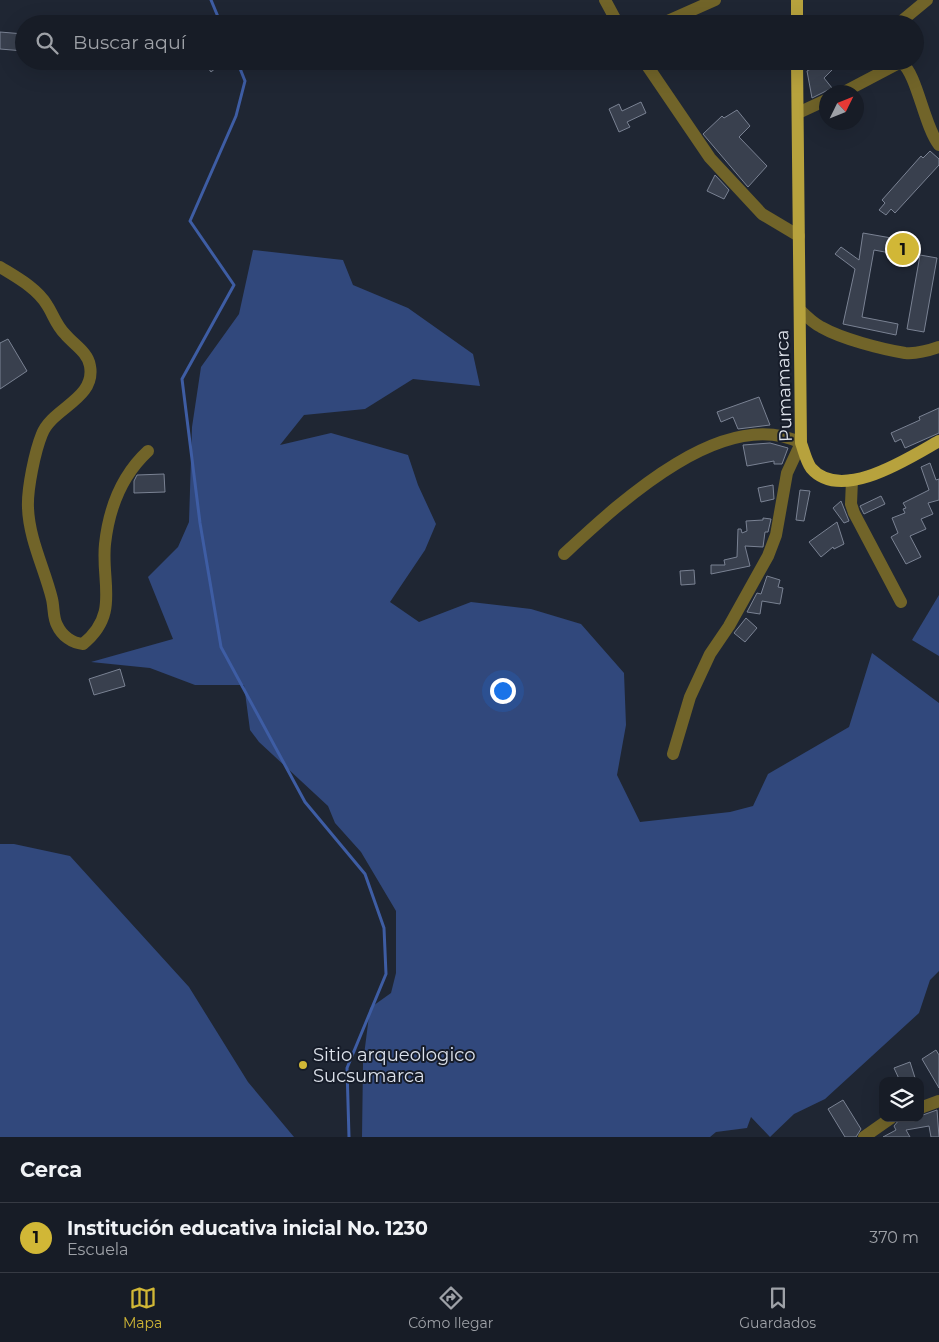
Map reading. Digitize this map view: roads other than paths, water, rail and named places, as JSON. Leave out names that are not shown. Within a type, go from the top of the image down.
[{"type":"main road","points":[[797,0],[797,15]]},
{"type":"main road","name":"Pumamarca","points":[[797,70],[801,443],[807,461],[821,476],[838,481],[852,480],[870,477],[939,441]]},
{"type":"street","points":[[605,0],[613,15]]},
{"type":"street","points":[[681,15],[715,0]]},
{"type":"street","points":[[909,15],[927,0]]},
{"type":"street","points":[[650,70],[710,158],[762,214],[799,236]]},
{"type":"street","points":[[857,85],[886,70]]},
{"type":"street","points":[[906,70],[914,85],[931,135],[939,145]]},
{"type":"street","points":[[798,113],[819,103]]},
{"type":"street","points":[[0,267],[21,280],[42,298],[56,322],[84,354],[90,367],[88,383],[83,392],[54,416],[44,428],[28,497],[30,518],[52,600],[56,625],[75,644],[83,644],[101,625],[107,591],[105,546],[108,523],[123,482],[133,466],[148,452]]},
{"type":"street","name":"Pumamarca","points":[[800,310],[818,326],[832,333],[874,345],[906,353],[927,352],[939,347]]},
{"type":"street","points":[[564,554],[626,498],[710,445],[735,437],[763,433],[790,438],[801,443],[787,473],[776,535],[768,556],[729,626],[710,654],[690,697],[673,754]]},
{"type":"street","points":[[852,480],[851,504],[854,513],[901,602]]},
{"type":"street","points":[[924,1107],[939,1101]]},
{"type":"street","points":[[864,1137],[885,1122]]},
{"type":"waterway","points":[[211,0],[217,15]]},
{"type":"waterway","points":[[241,70],[245,81],[236,116],[190,221],[234,285],[182,379],[200,523],[221,647],[305,802],[365,874],[384,928],[386,974],[347,1068],[349,1137]]},
{"type":"place","name":"Institución educativa inicial No. 1230","points":[[903,249]]},
{"type":"place","name":"Sitio arqueologico Sucsumarca","points":[[303,1065]]}]
